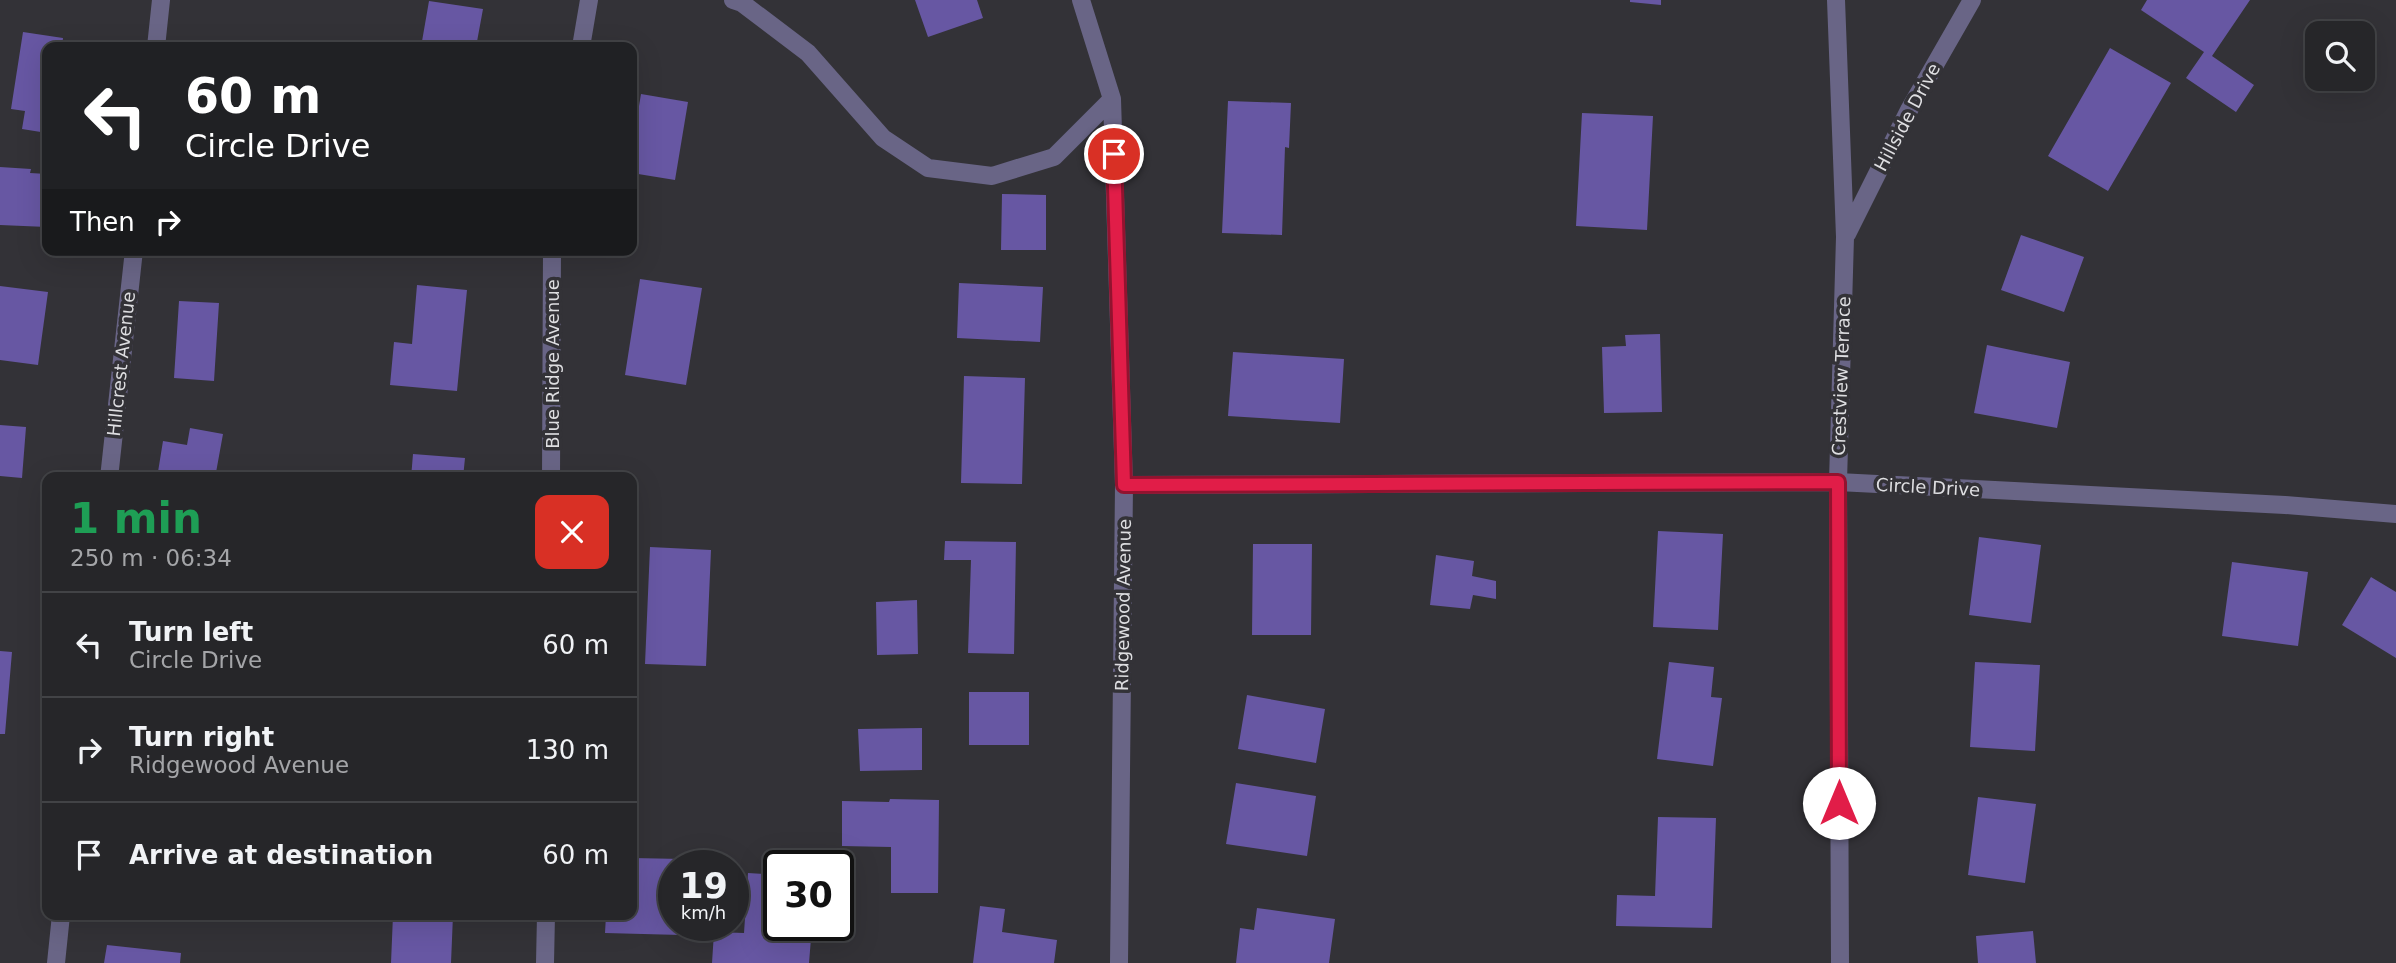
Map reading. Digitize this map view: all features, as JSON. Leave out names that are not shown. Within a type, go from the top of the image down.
[{"type":"street","points":[[157,42],[161,0]]},
{"type":"street","points":[[582,42],[589,0]]},
{"type":"street","points":[[733,0],[742,3],[808,53],[883,138],[928,167],[992,176],[1054,157],[1112,99]]},
{"type":"street","name":"Ridgewood Avenue","points":[[1081,0],[1112,99],[1124,485],[1119,963]]},
{"type":"street","name":"Crestview Terrace","points":[[1836,0],[1845,237],[1838,482],[1840,963]]},
{"type":"street","name":"Hillside Drive","points":[[1845,237],[1909,110],[1972,0]]},
{"type":"street","name":"Hillcrest Avenue","points":[[110,472],[133,256]]},
{"type":"street","name":"Blue Ridge Avenue","points":[[551,472],[552,256]]},
{"type":"street","name":"Circle Drive","points":[[1124,485],[1838,482],[2285,505],[2396,514]]},
{"type":"street","points":[[56,963],[60,920]]},
{"type":"street","points":[[545,963],[546,920]]},
{"type":"building","points":[[915,0],[977,0],[983,18],[928,37]]},
{"type":"building","points":[[1661,0],[1661,5],[1630,2]]},
{"type":"building","points":[[2147,0],[2250,0],[2212,56],[2254,85],[2236,112],[2186,78],[2204,52],[2141,10]]},
{"type":"building","points":[[429,1],[483,9],[477,42],[422,42]]},
{"type":"building","points":[[23,32],[63,38],[63,42],[42,42],[42,132],[22,129],[25,111],[11,109]]},
{"type":"building","points":[[2110,48],[2171,83],[2108,191],[2048,156]]},
{"type":"building","points":[[641,94],[688,102],[675,180],[637,174],[637,118]]},
{"type":"building","points":[[1228,101],[1291,103],[1289,148],[1285,147],[1282,235],[1222,233]]},
{"type":"building","points":[[1582,113],[1653,116],[1647,230],[1576,226]]},
{"type":"building","points":[[0,167],[31,169],[30,173],[42,174],[42,227],[0,225]]},
{"type":"building","points":[[1002,194],[1046,195],[1046,250],[1001,250]]},
{"type":"building","points":[[2021,235],[2084,257],[2064,312],[2001,290]]},
{"type":"building","points":[[640,279],[702,288],[686,385],[625,375]]},
{"type":"building","points":[[959,283],[1043,287],[1040,342],[957,338]]},
{"type":"building","points":[[417,285],[467,290],[457,391],[390,385],[394,342],[412,344]]},
{"type":"building","points":[[0,286],[48,292],[38,365],[0,360]]},
{"type":"building","points":[[179,301],[219,303],[214,381],[174,378]]},
{"type":"building","points":[[1660,334],[1662,412],[1604,413],[1602,347],[1626,346],[1625,335]]},
{"type":"building","points":[[1987,345],[2070,362],[2057,428],[1974,413]]},
{"type":"building","points":[[1233,352],[1344,359],[1340,423],[1228,416]]},
{"type":"building","points":[[964,376],[1025,378],[1022,484],[961,483]]},
{"type":"building","points":[[0,425],[26,427],[22,478],[0,476]]},
{"type":"building","points":[[190,428],[223,434],[216,472],[158,472],[163,441],[187,445]]},
{"type":"building","points":[[413,454],[465,458],[464,472],[412,472]]},
{"type":"building","points":[[1658,531],[1723,534],[1718,630],[1653,627]]},
{"type":"building","points":[[1979,537],[2041,545],[2031,623],[1969,615]]},
{"type":"building","points":[[945,541],[1016,542],[1014,654],[968,653],[971,560],[944,560]]},
{"type":"building","points":[[1253,544],[1312,544],[1311,635],[1252,635]]},
{"type":"building","points":[[650,547],[711,550],[706,666],[645,664]]},
{"type":"building","points":[[1436,555],[1474,561],[1472,576],[1496,581],[1496,599],[1473,595],[1470,609],[1430,605]]},
{"type":"building","points":[[2232,562],[2308,572],[2298,646],[2222,636]]},
{"type":"building","points":[[2371,577],[2396,592],[2396,658],[2342,625]]},
{"type":"building","points":[[917,600],[918,654],[877,655],[876,602]]},
{"type":"building","points":[[0,651],[12,652],[5,734],[0,734]]},
{"type":"building","points":[[1669,662],[1714,667],[1711,697],[1722,698],[1713,766],[1657,759]]},
{"type":"building","points":[[1975,662],[2040,665],[2035,751],[1970,747]]},
{"type":"building","points":[[969,692],[1029,692],[1029,745],[969,745]]},
{"type":"building","points":[[1247,695],[1325,709],[1316,763],[1238,749]]},
{"type":"building","points":[[922,728],[922,770],[860,771],[858,729]]},
{"type":"building","points":[[1236,783],[1316,796],[1307,856],[1226,844]]},
{"type":"building","points":[[1978,797],[2036,804],[2025,883],[1968,875]]},
{"type":"building","points":[[890,799],[939,800],[938,893],[891,893],[891,847],[842,846],[842,801],[889,802]]},
{"type":"building","points":[[1658,817],[1716,818],[1712,928],[1616,926],[1617,895],[1655,896]]},
{"type":"building","points":[[637,858],[658,859],[658,934],[605,933],[606,920],[637,920]]},
{"type":"building","points":[[749,873],[763,874],[763,941],[811,941],[809,963],[712,963],[713,941],[749,941]]},
{"type":"building","points":[[980,906],[1005,909],[1002,932],[1057,940],[1054,963],[973,963]]},
{"type":"building","points":[[1257,908],[1335,919],[1329,963],[1236,963],[1240,928],[1254,930]]},
{"type":"building","points":[[393,920],[453,920],[451,963],[391,963]]},
{"type":"building","points":[[2033,931],[2036,963],[1978,963],[1976,936]]},
{"type":"building","points":[[107,945],[181,953],[180,963],[104,963]]},
{"type":"route","points":[[1114,154],[1124,485],[1838,482],[1839,803]]}]
